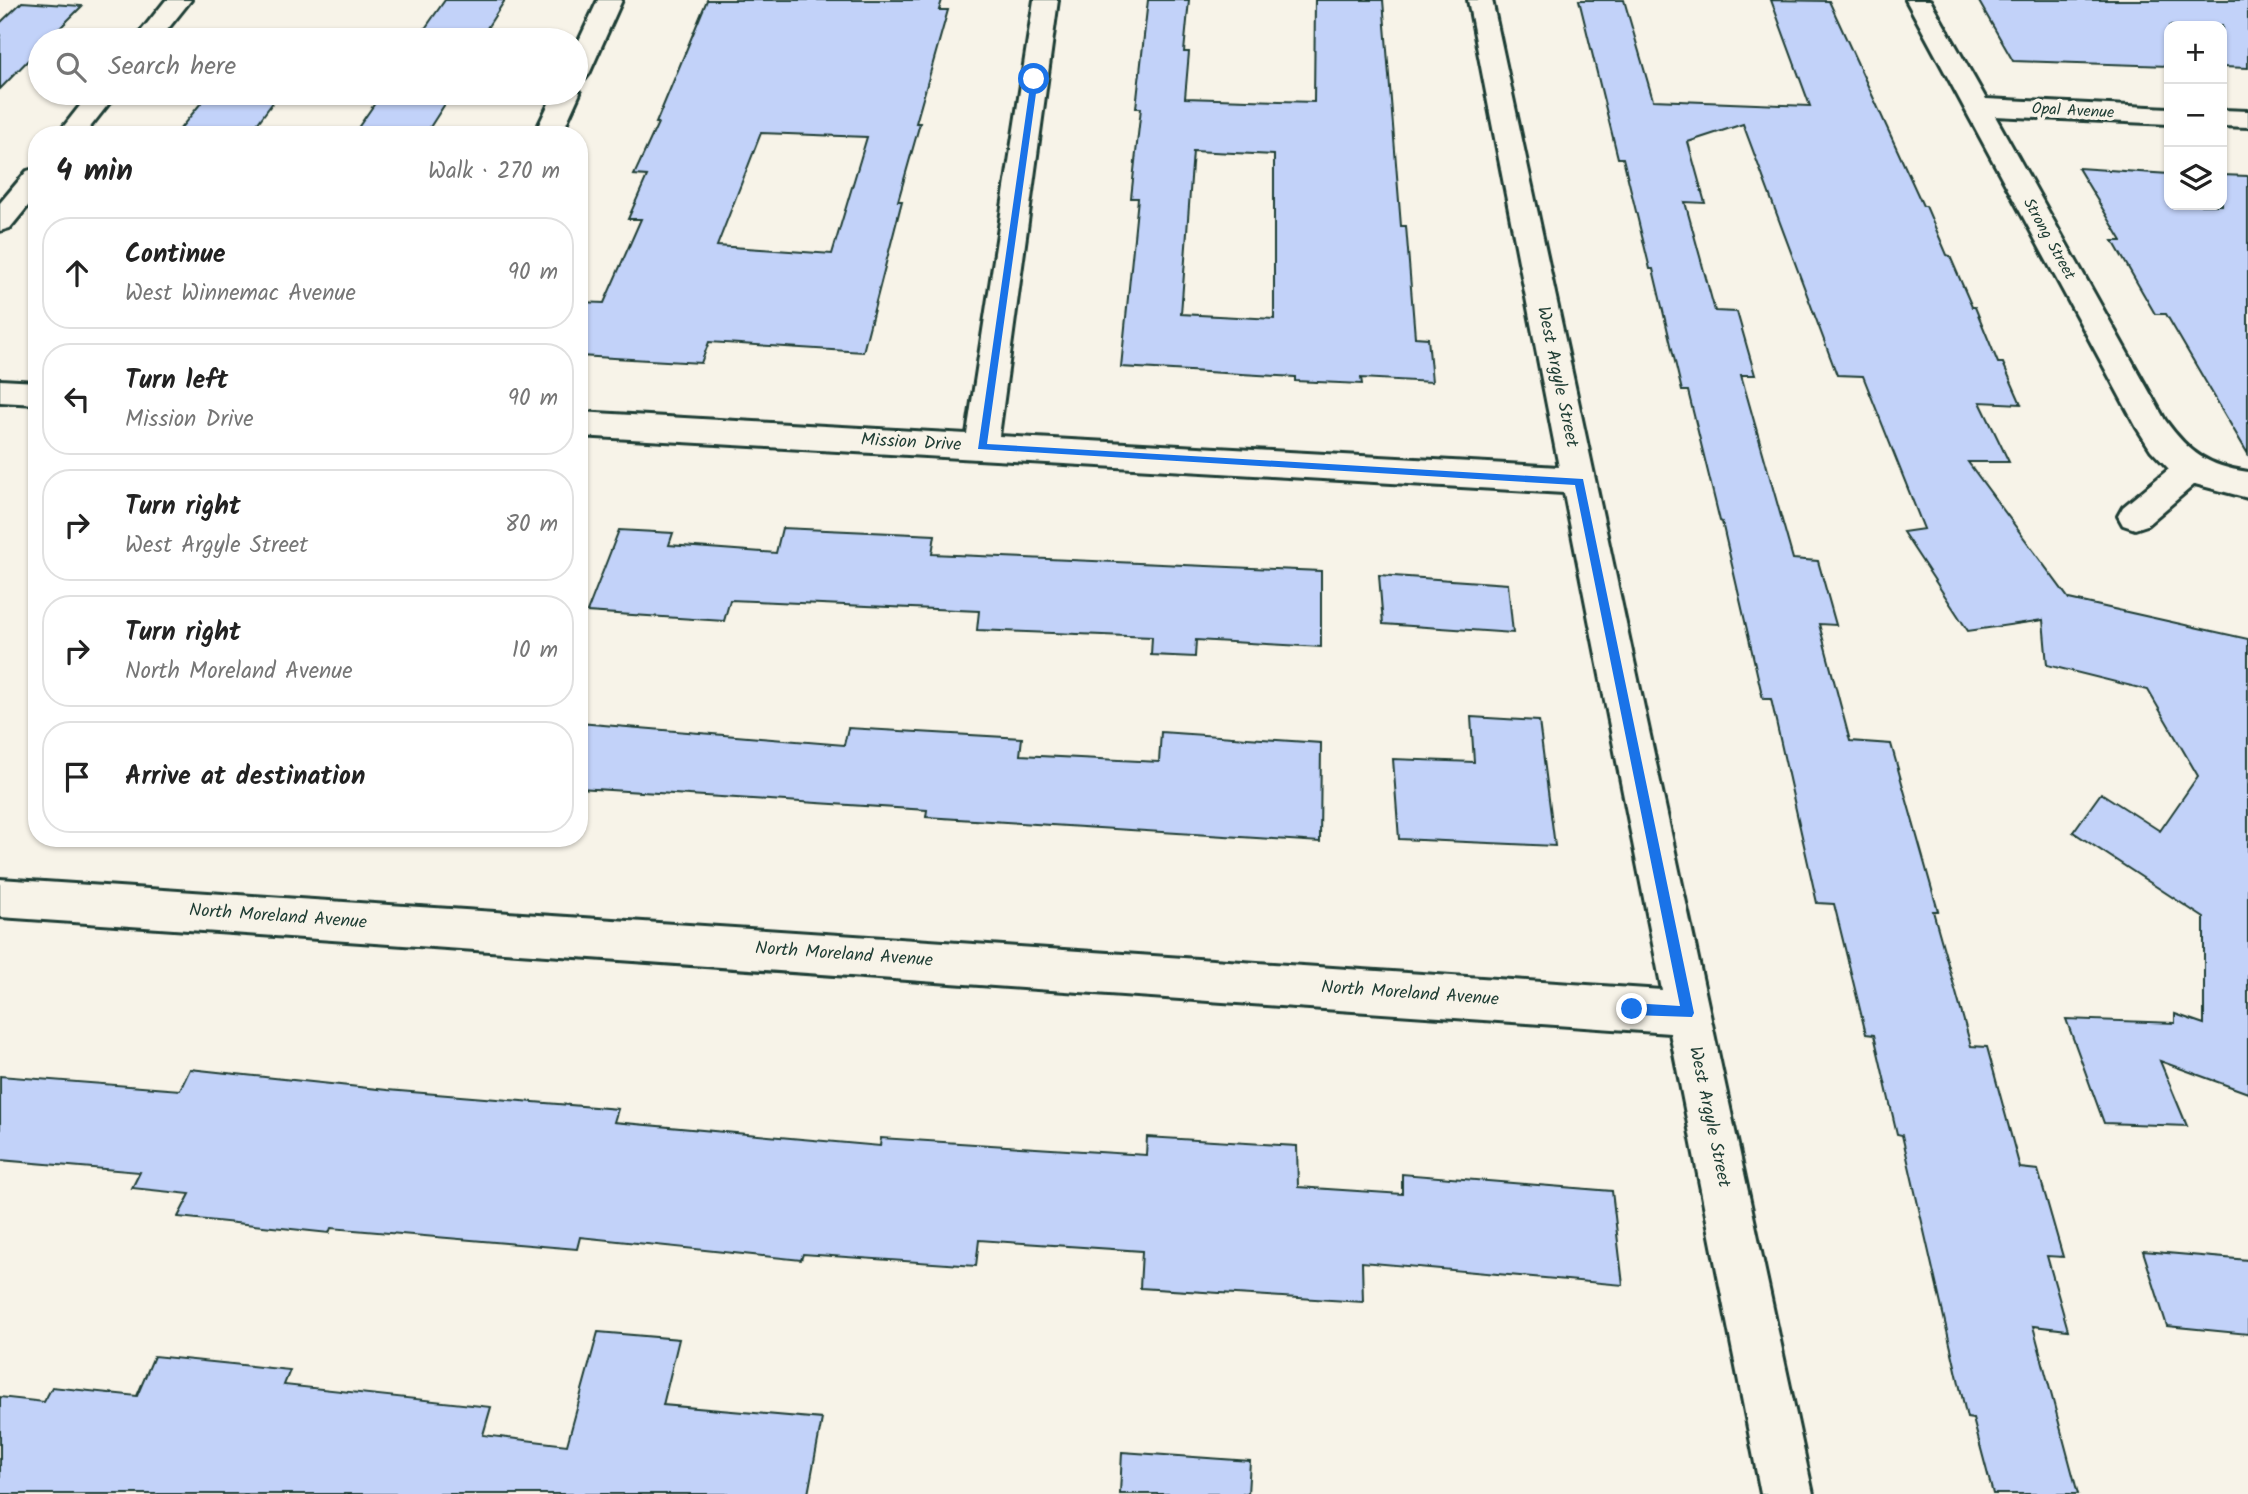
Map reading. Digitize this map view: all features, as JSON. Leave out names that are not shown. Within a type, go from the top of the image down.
[{"type":"street","points":[[156,28],[179,0]]},
{"type":"street","points":[[588,48],[610,0]]},
{"type":"street","points":[[981,447],[1046,0]]},
{"type":"street","name":"West Argyle Street","points":[[1480,0],[1787,1494]]},
{"type":"street","name":"Strong Street","points":[[1918,0],[2153,428],[2170,453],[2190,470]]},
{"type":"street","points":[[77,126],[94,105]]},
{"type":"street","points":[[551,126],[561,105]]},
{"type":"street","name":"Opal Avenue","points":[[1977,107],[2164,116]]},
{"type":"street","points":[[2227,118],[2248,119]]},
{"type":"street","points":[[0,222],[28,188]]},
{"type":"street","points":[[0,391],[28,393]]},
{"type":"street","name":"Mission Drive","points":[[588,425],[1579,481]]},
{"type":"street","points":[[2135,516],[2190,470],[2221,482],[2248,485]]},
{"type":"street","name":"North Moreland Avenue","points":[[0,898],[1688,1013]]},
{"type":"building","points":[[445,0],[505,0],[487,28],[425,28]]},
{"type":"building","points":[[707,0],[942,0],[939,10],[948,10],[916,123],[920,123],[898,201],[902,201],[863,352],[709,342],[701,363],[588,357],[588,302],[604,303],[641,219],[628,219],[647,176],[634,175],[658,123]],"holes":[[[761,133],[867,137],[832,254],[717,246]]]},
{"type":"building","points":[[1148,0],[1189,0],[1184,52],[1189,52],[1185,98],[1314,102],[1315,0],[1383,0],[1401,226],[1406,226],[1415,337],[1428,338],[1432,382],[1361,378],[1362,384],[1295,381],[1295,377],[1121,367],[1138,198],[1131,198],[1141,108],[1136,108]],"holes":[[[1193,151],[1274,155],[1274,319],[1181,314]]]},
{"type":"building","points":[[1579,0],[1624,0],[1653,100],[1810,106],[1771,0],[1829,1],[1923,206],[1926,206],[1972,307],[1975,307],[1998,363],[2003,363],[2021,404],[1980,402],[2009,462],[1968,462],[2069,599],[2248,639],[2248,1093],[2160,1061],[2187,1126],[2104,1123],[2066,1019],[2175,1023],[2175,1014],[2204,1024],[2204,918],[2073,832],[2101,793],[2160,831],[2198,776],[2148,690],[2047,665],[2043,620],[1968,631],[1903,532],[1924,529],[1863,376],[1837,375],[1743,124],[1688,142],[1705,203],[1685,202],[1715,311],[1737,312],[1755,375],[1741,375],[1793,559],[1818,561],[1836,625],[1819,624],[1850,741],[1891,744],[1938,911],[1933,911],[1971,1046],[1987,1047],[2020,1168],[2038,1170],[2063,1257],[2047,1256],[2068,1330],[2033,1326],[2078,1494],[1993,1494],[1973,1419],[1967,1418],[1902,1135],[1897,1134],[1874,1035],[1866,1034],[1834,904],[1817,903],[1771,699],[1763,699],[1688,391],[1682,391],[1653,269],[1650,269],[1623,158],[1618,158]]},
{"type":"building","points":[[1978,0],[2248,0],[2248,68],[2227,67],[2227,21],[2164,21],[2164,66],[2013,61]]},
{"type":"building","points":[[22,2],[82,6],[60,28],[28,28],[28,60],[0,89],[0,23]]},
{"type":"building","points":[[199,105],[271,105],[256,126],[182,126]]},
{"type":"building","points":[[374,105],[444,105],[431,126],[359,126]]},
{"type":"building","points":[[2078,168],[2164,174],[2164,210],[2227,210],[2227,175],[2248,176],[2248,454],[2166,314],[2155,314],[2113,241],[2122,241]]},
{"type":"building","points":[[782,528],[935,535],[932,554],[1321,571],[1321,647],[1196,640],[1195,657],[1151,655],[1152,637],[977,630],[979,611],[730,600],[724,621],[588,612],[619,530],[673,533],[669,545],[776,553]]},
{"type":"building","points":[[1379,575],[1508,584],[1513,633],[1383,624]]},
{"type":"building","points":[[1471,717],[1539,721],[1555,846],[1399,839],[1393,759],[1474,762]]},
{"type":"building","points":[[588,724],[844,745],[848,728],[1022,738],[1020,755],[1159,762],[1161,732],[1321,743],[1320,842],[926,817],[927,810],[588,789]]},
{"type":"building","points":[[190,1069],[387,1090],[618,1109],[614,1122],[880,1146],[881,1138],[1146,1155],[1147,1137],[1297,1146],[1298,1187],[1402,1194],[1402,1174],[1612,1191],[1623,1285],[1362,1262],[1363,1302],[1140,1288],[1142,1251],[979,1240],[976,1266],[803,1254],[801,1260],[580,1237],[577,1249],[331,1228],[329,1233],[178,1217],[190,1194],[132,1188],[140,1172],[0,1160],[0,1076],[180,1090]]},
{"type":"building","points":[[2143,1251],[2248,1260],[2248,1334],[2167,1326]]},
{"type":"building","points":[[598,1332],[679,1339],[663,1405],[822,1419],[808,1494],[0,1494],[0,1397],[44,1402],[52,1387],[137,1396],[154,1356],[290,1370],[284,1385],[491,1407],[483,1435],[567,1445]]},
{"type":"building","points":[[1122,1452],[1250,1461],[1248,1494],[1120,1494]]},
{"type":"route","points":[[1034,79],[981,447],[1579,481],[1688,1013],[1632,1009]]}]
